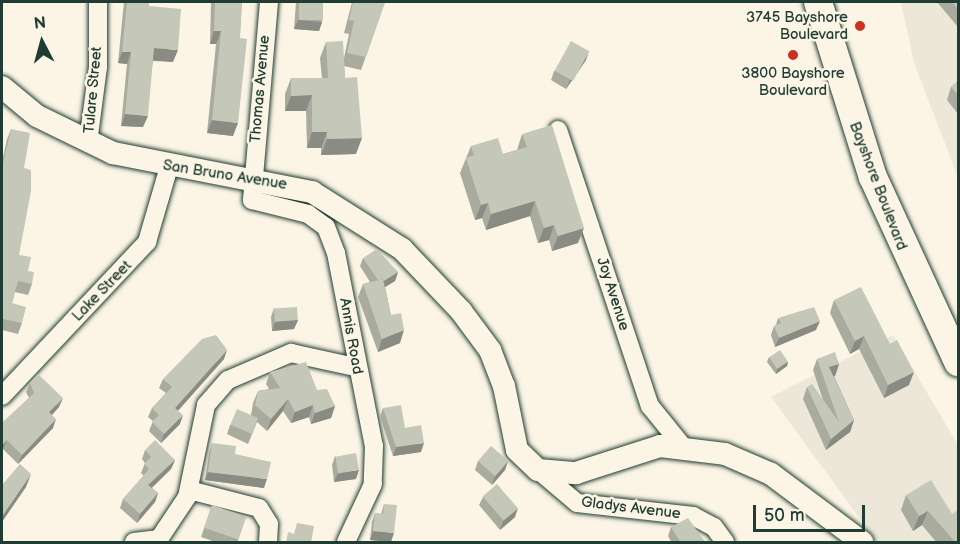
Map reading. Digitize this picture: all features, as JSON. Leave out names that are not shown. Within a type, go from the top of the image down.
[{"type":"main road","name":"Bayshore Boulevard","points":[[818,2],[873,177],[958,362]]},
{"type":"street","name":"Tulare Street","points":[[88,143],[98,67],[98,2]]},
{"type":"street","name":"Thomas Avenue","points":[[252,177],[268,2]]},
{"type":"street","name":"San Bruno Avenue","points":[[2,90],[37,116],[88,143],[169,167],[252,177],[312,192],[421,266],[490,350],[504,386],[517,450],[538,470]]},
{"type":"street","name":"Joy Avenue","points":[[558,130],[650,406],[684,448]]},
{"type":"street","name":"Lake Street","points":[[2,396],[147,242],[169,167]]},
{"type":"street","name":"Annis Road","points":[[252,177],[252,200],[308,214],[326,228],[336,253],[355,367],[374,459],[365,510],[346,543]]},
{"type":"street","points":[[134,543],[159,541],[178,517],[189,490],[206,405],[228,380],[291,353],[355,367]]},
{"type":"street","points":[[538,470],[562,476],[647,448],[684,448],[724,454],[771,474],[862,543]]},
{"type":"street","name":"Gladys Avenue","points":[[538,470],[577,503],[693,516],[714,527],[725,543]]},
{"type":"street","points":[[189,490],[259,508],[270,524],[268,543]]},
{"type":"shaded area","points":[[901,2],[958,2],[958,177],[914,63]]},
{"type":"shaded area","points":[[893,335],[958,445],[958,542],[877,542],[771,397]]},
{"type":"building","points":[[127,2],[149,2],[149,6],[181,9],[178,50],[154,48],[148,116],[125,114],[131,52],[122,52]]},
{"type":"building","points":[[215,2],[242,2],[240,38],[247,39],[238,123],[212,120],[221,31],[214,31]]},
{"type":"building","points":[[299,2],[323,2],[323,20],[299,20]]},
{"type":"building","points":[[353,2],[385,2],[366,57],[347,53],[354,21],[349,20]]},
{"type":"building","points":[[343,41],[345,78],[357,77],[362,138],[327,139],[327,132],[312,132],[312,95],[291,96],[291,78],[328,78],[326,42]]},
{"type":"building","points":[[571,41],[589,51],[573,81],[555,71]]},
{"type":"building","points":[[958,81],[958,95],[951,87]]},
{"type":"building","points":[[552,125],[584,228],[558,236],[554,225],[544,228],[535,201],[491,214],[488,203],[481,205],[466,158],[474,155],[471,146],[498,138],[503,154],[527,147],[522,134]]},
{"type":"building","points":[[11,129],[30,133],[24,168],[31,170],[31,191],[19,255],[31,257],[28,271],[34,272],[32,284],[18,281],[12,303],[26,307],[22,323],[3,319],[2,325],[2,167]]},
{"type":"building","points":[[377,249],[398,272],[384,281],[383,279],[378,280],[363,258]]},
{"type":"building","points":[[383,279],[391,315],[401,313],[404,330],[382,339],[363,284]]},
{"type":"building","points":[[861,287],[890,344],[897,340],[914,372],[888,385],[864,336],[855,341],[834,300]]},
{"type":"building","points":[[297,307],[298,320],[275,322],[274,309]]},
{"type":"building","points":[[814,307],[820,321],[779,338],[774,326],[781,323],[778,318]]},
{"type":"building","points":[[216,335],[227,350],[175,408],[183,415],[164,434],[152,422],[159,415],[152,408],[172,387],[163,379],[202,339]]},
{"type":"building","points":[[780,350],[788,362],[777,369],[769,357]]},
{"type":"building","points":[[835,352],[839,364],[829,367],[854,420],[831,439],[807,387],[812,384],[839,422],[817,359]]},
{"type":"building","points":[[306,362],[317,390],[327,389],[335,406],[315,413],[313,405],[295,412],[288,399],[271,419],[255,405],[258,391],[280,388],[270,372]]},
{"type":"building","points":[[38,374],[63,398],[49,412],[56,419],[22,455],[7,440],[2,445],[2,423],[34,393],[30,383]]},
{"type":"building","points":[[401,405],[405,428],[421,425],[424,443],[396,447],[383,408]]},
{"type":"building","points":[[237,409],[258,418],[252,434],[230,425]]},
{"type":"building","points":[[155,440],[175,460],[148,485],[158,493],[140,514],[123,499],[149,469],[144,464],[151,457],[145,450]]},
{"type":"building","points":[[212,443],[236,446],[235,454],[271,462],[267,479],[208,472]]},
{"type":"building","points":[[491,446],[508,461],[495,476],[478,461]]},
{"type":"building","points":[[356,453],[359,470],[338,473],[335,457]]},
{"type":"building","points":[[20,464],[31,474],[2,516],[2,485]]},
{"type":"building","points":[[931,480],[952,514],[958,510],[958,543],[928,511],[919,516],[906,495]]},
{"type":"building","points":[[497,484],[518,508],[504,521],[483,496]]},
{"type":"building","points":[[384,504],[397,505],[394,533],[373,531],[375,513],[383,514]]},
{"type":"building","points":[[212,505],[246,517],[238,539],[204,528]]},
{"type":"building","points":[[688,518],[706,543],[681,543],[671,527]]},
{"type":"building","points":[[297,523],[314,526],[311,543],[286,543],[288,532],[294,534]]},
{"type":"place","name":"3745 Bayshore Boulevard","points":[[860,26]]},
{"type":"place","name":"3800 Bayshore Boulevard","points":[[793,55]]}]
